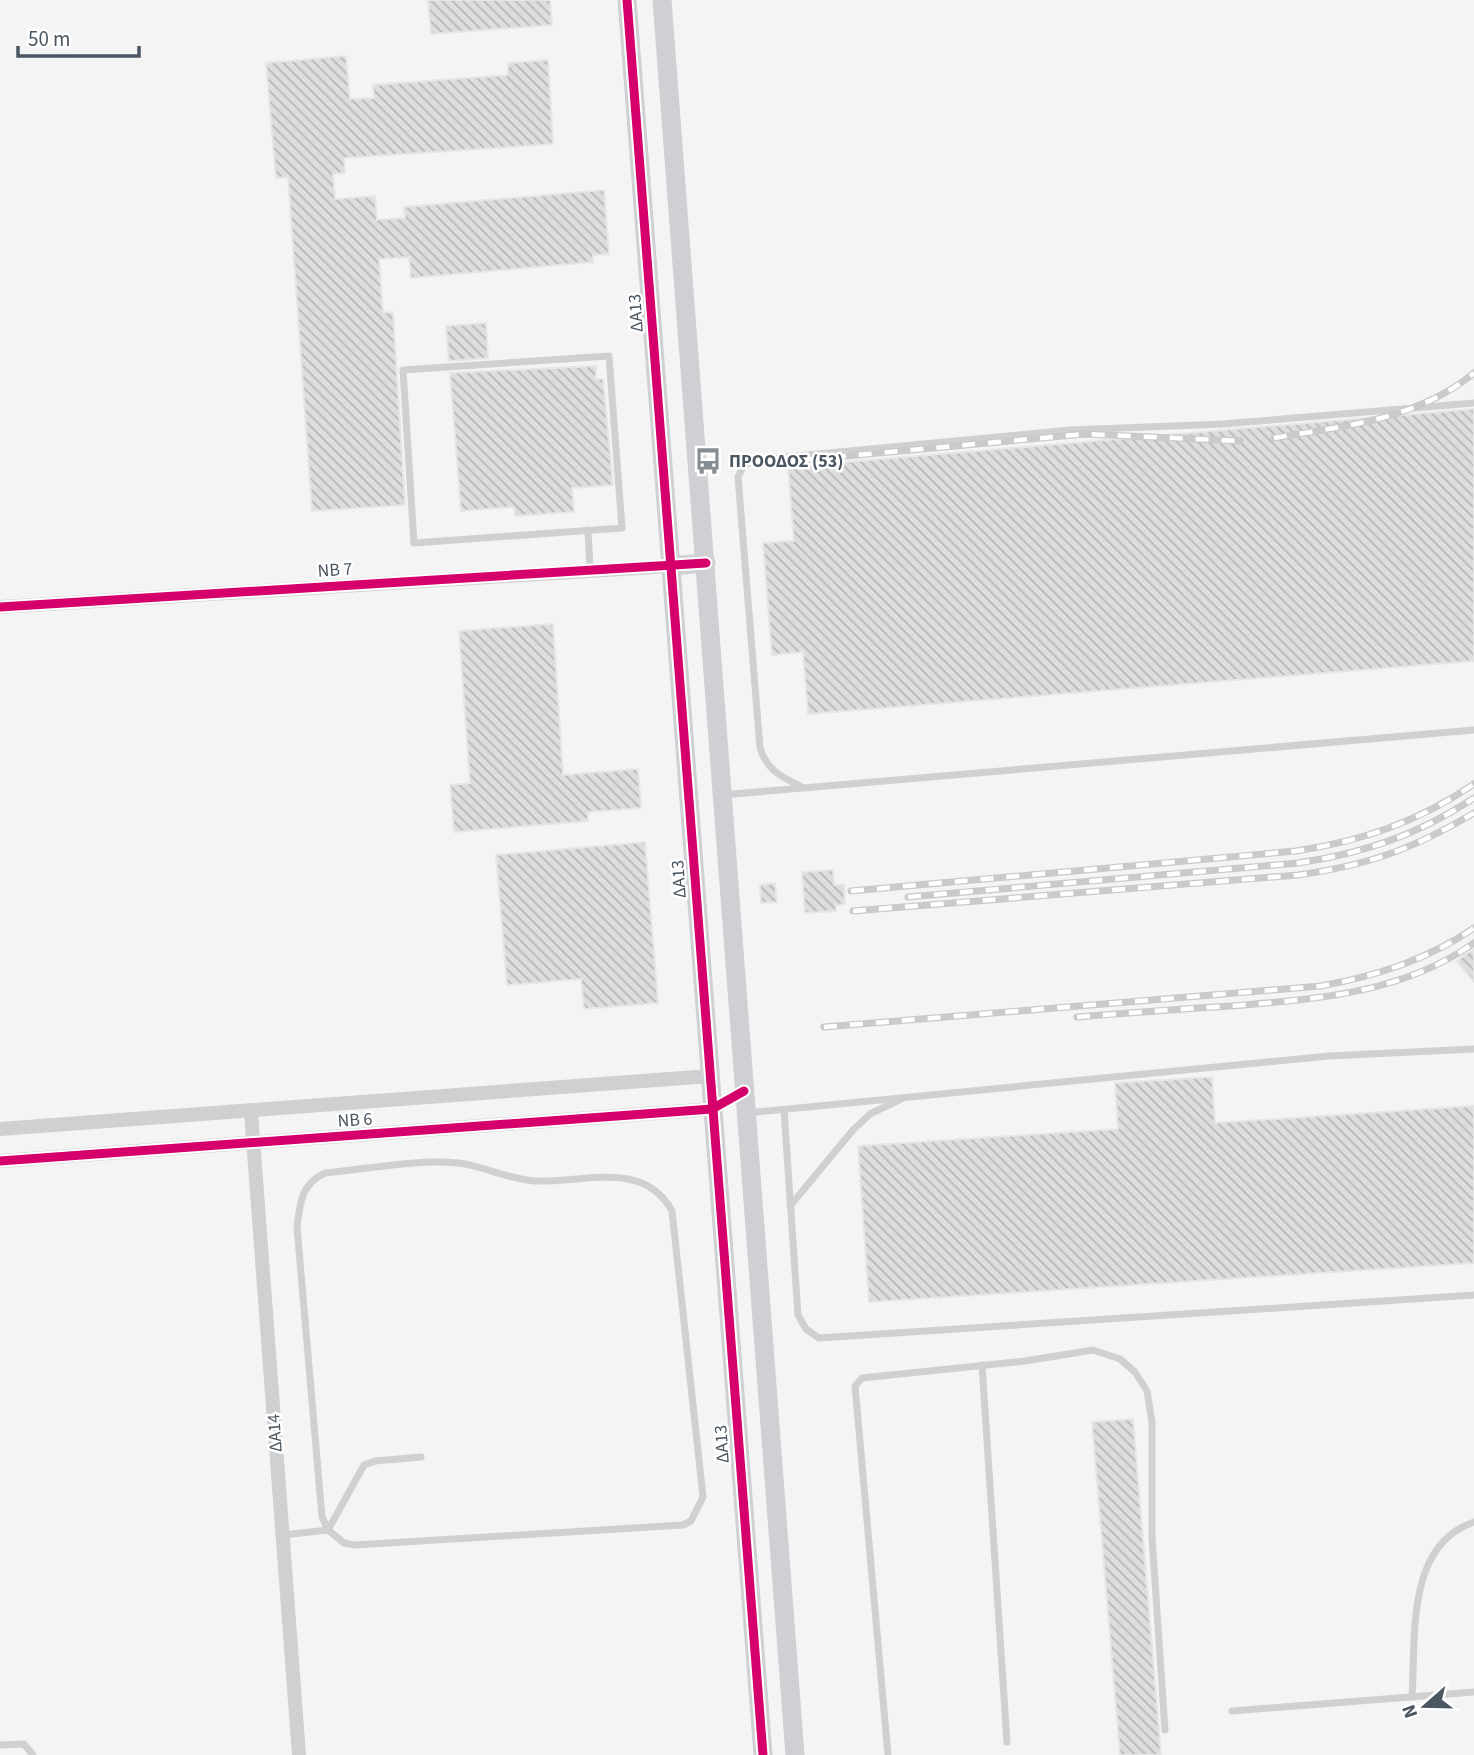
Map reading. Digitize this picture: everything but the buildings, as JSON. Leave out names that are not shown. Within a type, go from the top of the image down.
[{"type":"street","name":"ΔΑ13","points":[[627,0],[763,1755]]},
{"type":"street","points":[[662,0],[795,1755]]},
{"type":"street","points":[[671,566],[706,563]]},
{"type":"street","name":"ΝΒ 7","points":[[0,607],[671,566]]},
{"type":"street","points":[[710,1076],[744,1091]]},
{"type":"street","name":"ΝΒ 6","points":[[0,1129],[710,1076]]},
{"type":"street","points":[[712,1109],[744,1091]]},
{"type":"street","name":"ΝΒ 6","points":[[0,1161],[712,1109]]},
{"type":"street","name":"ΔΑ14","points":[[251,1112],[299,1755]]},
{"type":"lane","points":[[608,356],[622,528],[588,530],[415,543],[403,370],[608,356]]},
{"type":"lane","points":[[800,786],[772,771],[764,762],[760,748],[738,477],[744,465],[755,460],[832,451],[1057,431],[1223,425],[1474,404]]},
{"type":"lane","points":[[588,530],[590,569]]},
{"type":"lane","points":[[722,795],[800,786],[1474,730]]},
{"type":"lane","points":[[746,1113],[908,1095],[1329,1056],[1474,1049]]},
{"type":"lane","points":[[790,1206],[853,1130],[870,1114],[908,1095]]},
{"type":"lane","points":[[784,1110],[798,1315],[806,1329],[819,1338],[1474,1295]]},
{"type":"lane","points":[[283,1535],[328,1530],[344,1543],[355,1545],[683,1525],[691,1521],[703,1497],[672,1211],[664,1197],[652,1187],[615,1176],[537,1181],[457,1163],[325,1173],[314,1178],[300,1199],[297,1227],[322,1517],[328,1530]]},
{"type":"lane","points":[[888,1755],[855,1386],[862,1378],[887,1374],[982,1366],[1093,1350],[1121,1359],[1147,1391],[1152,1422],[1152,1537],[1165,1730]]},
{"type":"lane","points":[[982,1366],[1007,1742]]},
{"type":"lane","points":[[328,1530],[364,1465],[375,1461],[421,1457]]},
{"type":"lane","points":[[1412,1697],[1420,1584],[1428,1562],[1444,1541],[1474,1522]]},
{"type":"lane","points":[[1232,1711],[1474,1692]]},
{"type":"lane","points":[[0,1745],[24,1744],[33,1755]]},
{"type":"railway","points":[[1274,438],[1353,425],[1404,411],[1452,389],[1474,373]]},
{"type":"railway","points":[[781,462],[1085,434],[1240,441]]},
{"type":"railway","points":[[851,891],[1320,847],[1389,828],[1432,809],[1474,784]]},
{"type":"railway","points":[[908,897],[1322,859],[1390,841],[1432,822],[1474,798]]},
{"type":"railway","points":[[853,911],[1298,875],[1347,866],[1390,854],[1474,813]]},
{"type":"railway","points":[[824,1027],[1321,986],[1362,977],[1419,958],[1474,928]]},
{"type":"railway","points":[[1077,1017],[1263,1003],[1357,991],[1417,973],[1474,943]]},
{"type":"cycle path","points":[[627,0],[763,1755]]},
{"type":"cycle path","points":[[0,607],[706,563]]},
{"type":"cycle path","points":[[0,1161],[712,1109],[744,1091]]},
{"type":"place","name":"ΠΡΟΟΔΟΣ (53)","points":[[708,461]]}]
